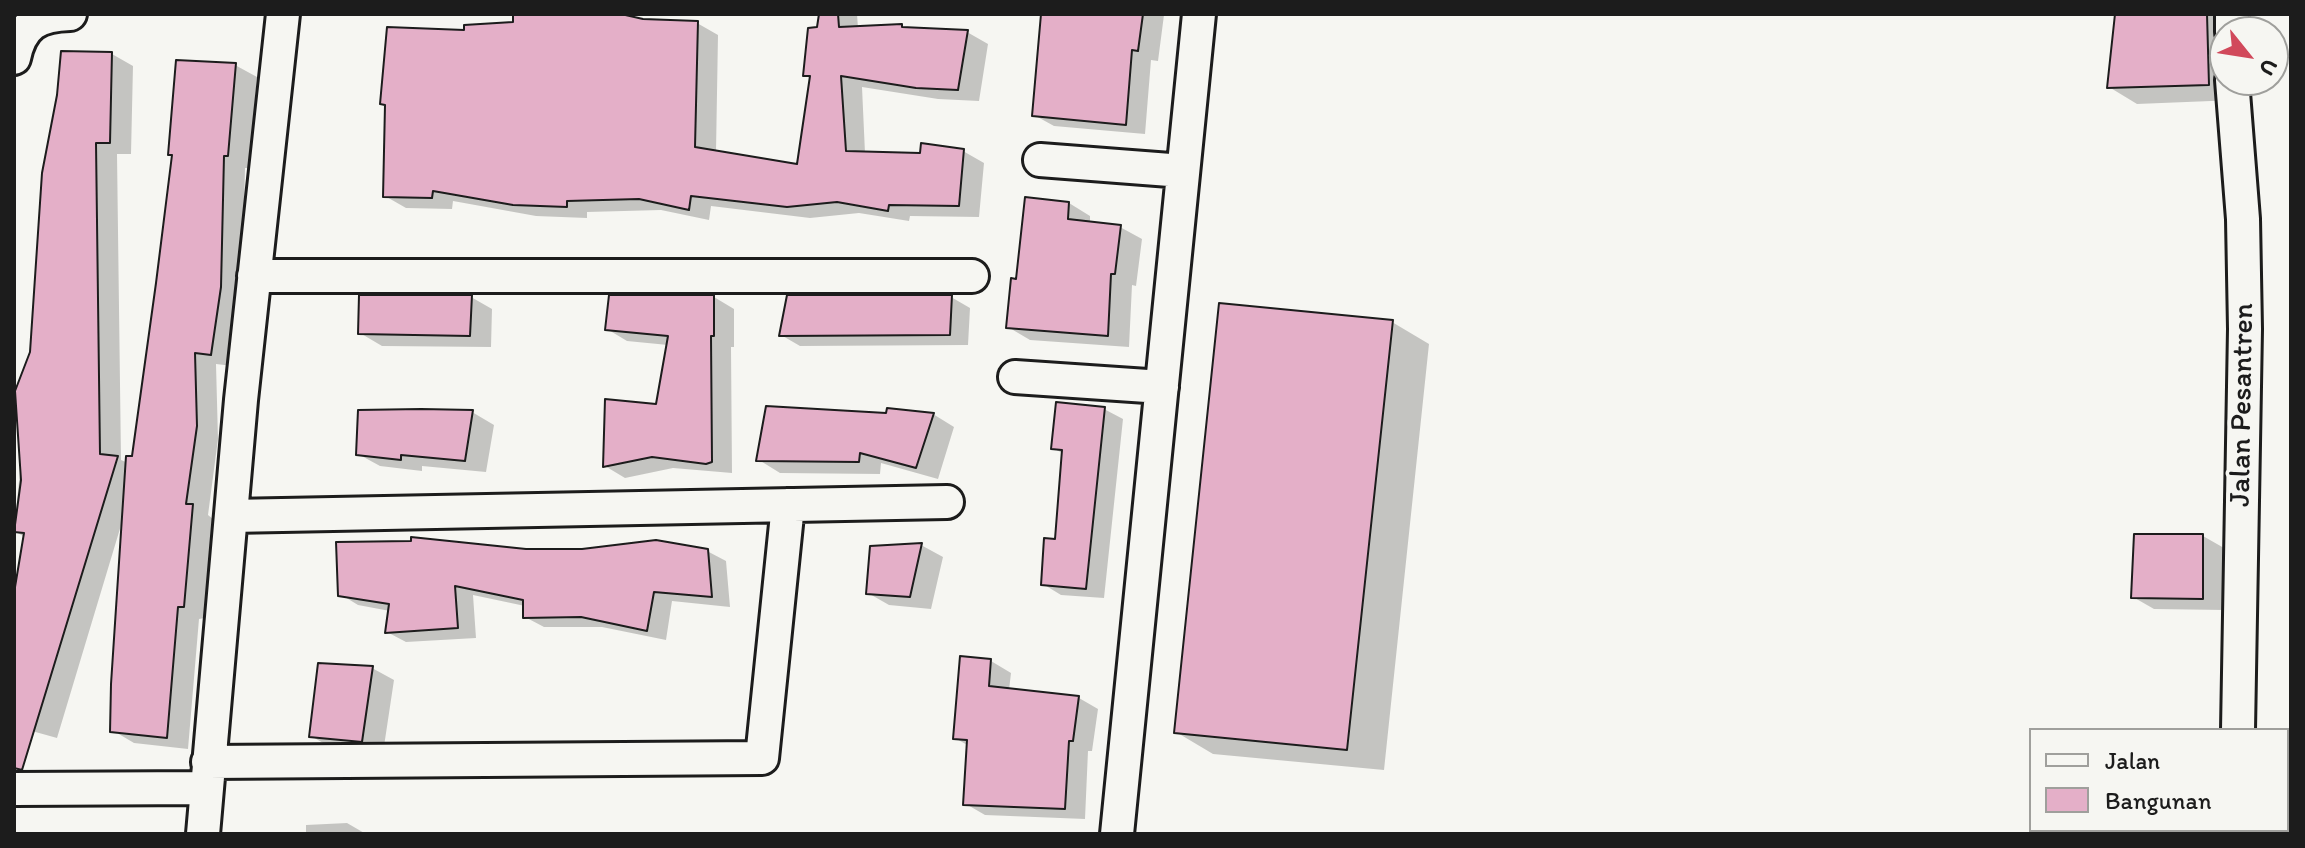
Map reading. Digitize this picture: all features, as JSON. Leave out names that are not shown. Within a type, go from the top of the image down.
[{"type":"street","points":[[14,58],[30,25],[44,15],[70,14]]},
{"type":"street","points":[[203,834],[254,276],[283,14]]},
{"type":"street","points":[[1117,834],[1199,14]]},
{"type":"street","name":"Jalan Pesantren","points":[[2233,96],[2243,219],[2245,329],[2238,728]]},
{"type":"street","points":[[1040,160],[1183,171]]},
{"type":"street","points":[[254,276],[972,276]]},
{"type":"street","points":[[1015,377],[1162,387]]},
{"type":"street","points":[[231,516],[947,502]]},
{"type":"street","points":[[14,789],[207,775],[762,758],[788,505]]},
{"type":"building","points":[[513,14],[621,14],[643,19],[698,21],[695,147],[797,164],[810,76],[803,76],[808,28],[817,27],[819,14],[838,14],[839,27],[902,24],[902,27],[968,30],[958,90],[916,88],[841,76],[846,151],[920,153],[921,143],[964,149],[959,206],[889,205],[888,211],[837,202],[787,207],[691,196],[689,210],[639,199],[567,201],[567,207],[513,205],[433,191],[432,198],[383,197],[385,105],[380,104],[387,27],[464,30],[464,25],[513,22]]},
{"type":"building","points":[[1041,14],[1143,14],[1138,51],[1132,50],[1126,125],[1032,116]]},
{"type":"building","points":[[2115,14],[2207,14],[2209,85],[2107,88]]},
{"type":"building","points":[[61,51],[112,52],[110,143],[96,143],[100,454],[118,456],[22,770],[14,768],[14,593],[24,533],[14,532],[21,480],[15,391],[30,352],[42,173],[57,95]]},
{"type":"building","points":[[176,60],[236,63],[228,156],[224,156],[221,287],[211,355],[195,353],[197,426],[186,504],[193,504],[184,607],[178,607],[167,738],[110,732],[126,456],[132,456],[156,283],[172,155],[168,155]]},
{"type":"building","points":[[1025,197],[1069,202],[1068,219],[1121,225],[1115,274],[1111,274],[1108,336],[1006,328],[1011,278],[1016,279]]},
{"type":"building","points":[[359,295],[472,295],[470,336],[358,334]]},
{"type":"building","points":[[609,295],[714,295],[714,336],[711,336],[712,462],[706,464],[652,457],[603,467],[605,399],[656,404],[668,336],[605,330]]},
{"type":"building","points":[[787,295],[952,295],[950,335],[779,336]]},
{"type":"building","points":[[1219,303],[1393,320],[1347,750],[1174,733]]},
{"type":"building","points":[[1056,402],[1105,407],[1086,589],[1041,585],[1044,538],[1055,539],[1062,450],[1051,449]]},
{"type":"building","points":[[766,406],[886,413],[887,408],[934,413],[916,468],[860,453],[859,462],[756,461]]},
{"type":"building","points":[[358,410],[473,410],[465,461],[401,455],[401,460],[356,455]]},
{"type":"building","points":[[2134,534],[2203,534],[2203,599],[2131,598]]},
{"type":"building","points":[[411,537],[526,549],[582,549],[656,540],[708,549],[712,597],[654,592],[647,631],[581,617],[523,618],[523,600],[455,586],[458,628],[385,633],[389,604],[338,596],[336,542],[411,541]]},
{"type":"building","points":[[922,543],[910,597],[866,594],[870,546]]},
{"type":"building","points":[[960,656],[991,659],[989,686],[1079,696],[1073,741],[1069,741],[1065,809],[963,805],[967,740],[953,739]]},
{"type":"building","points":[[318,663],[373,666],[362,742],[309,737]]}]
